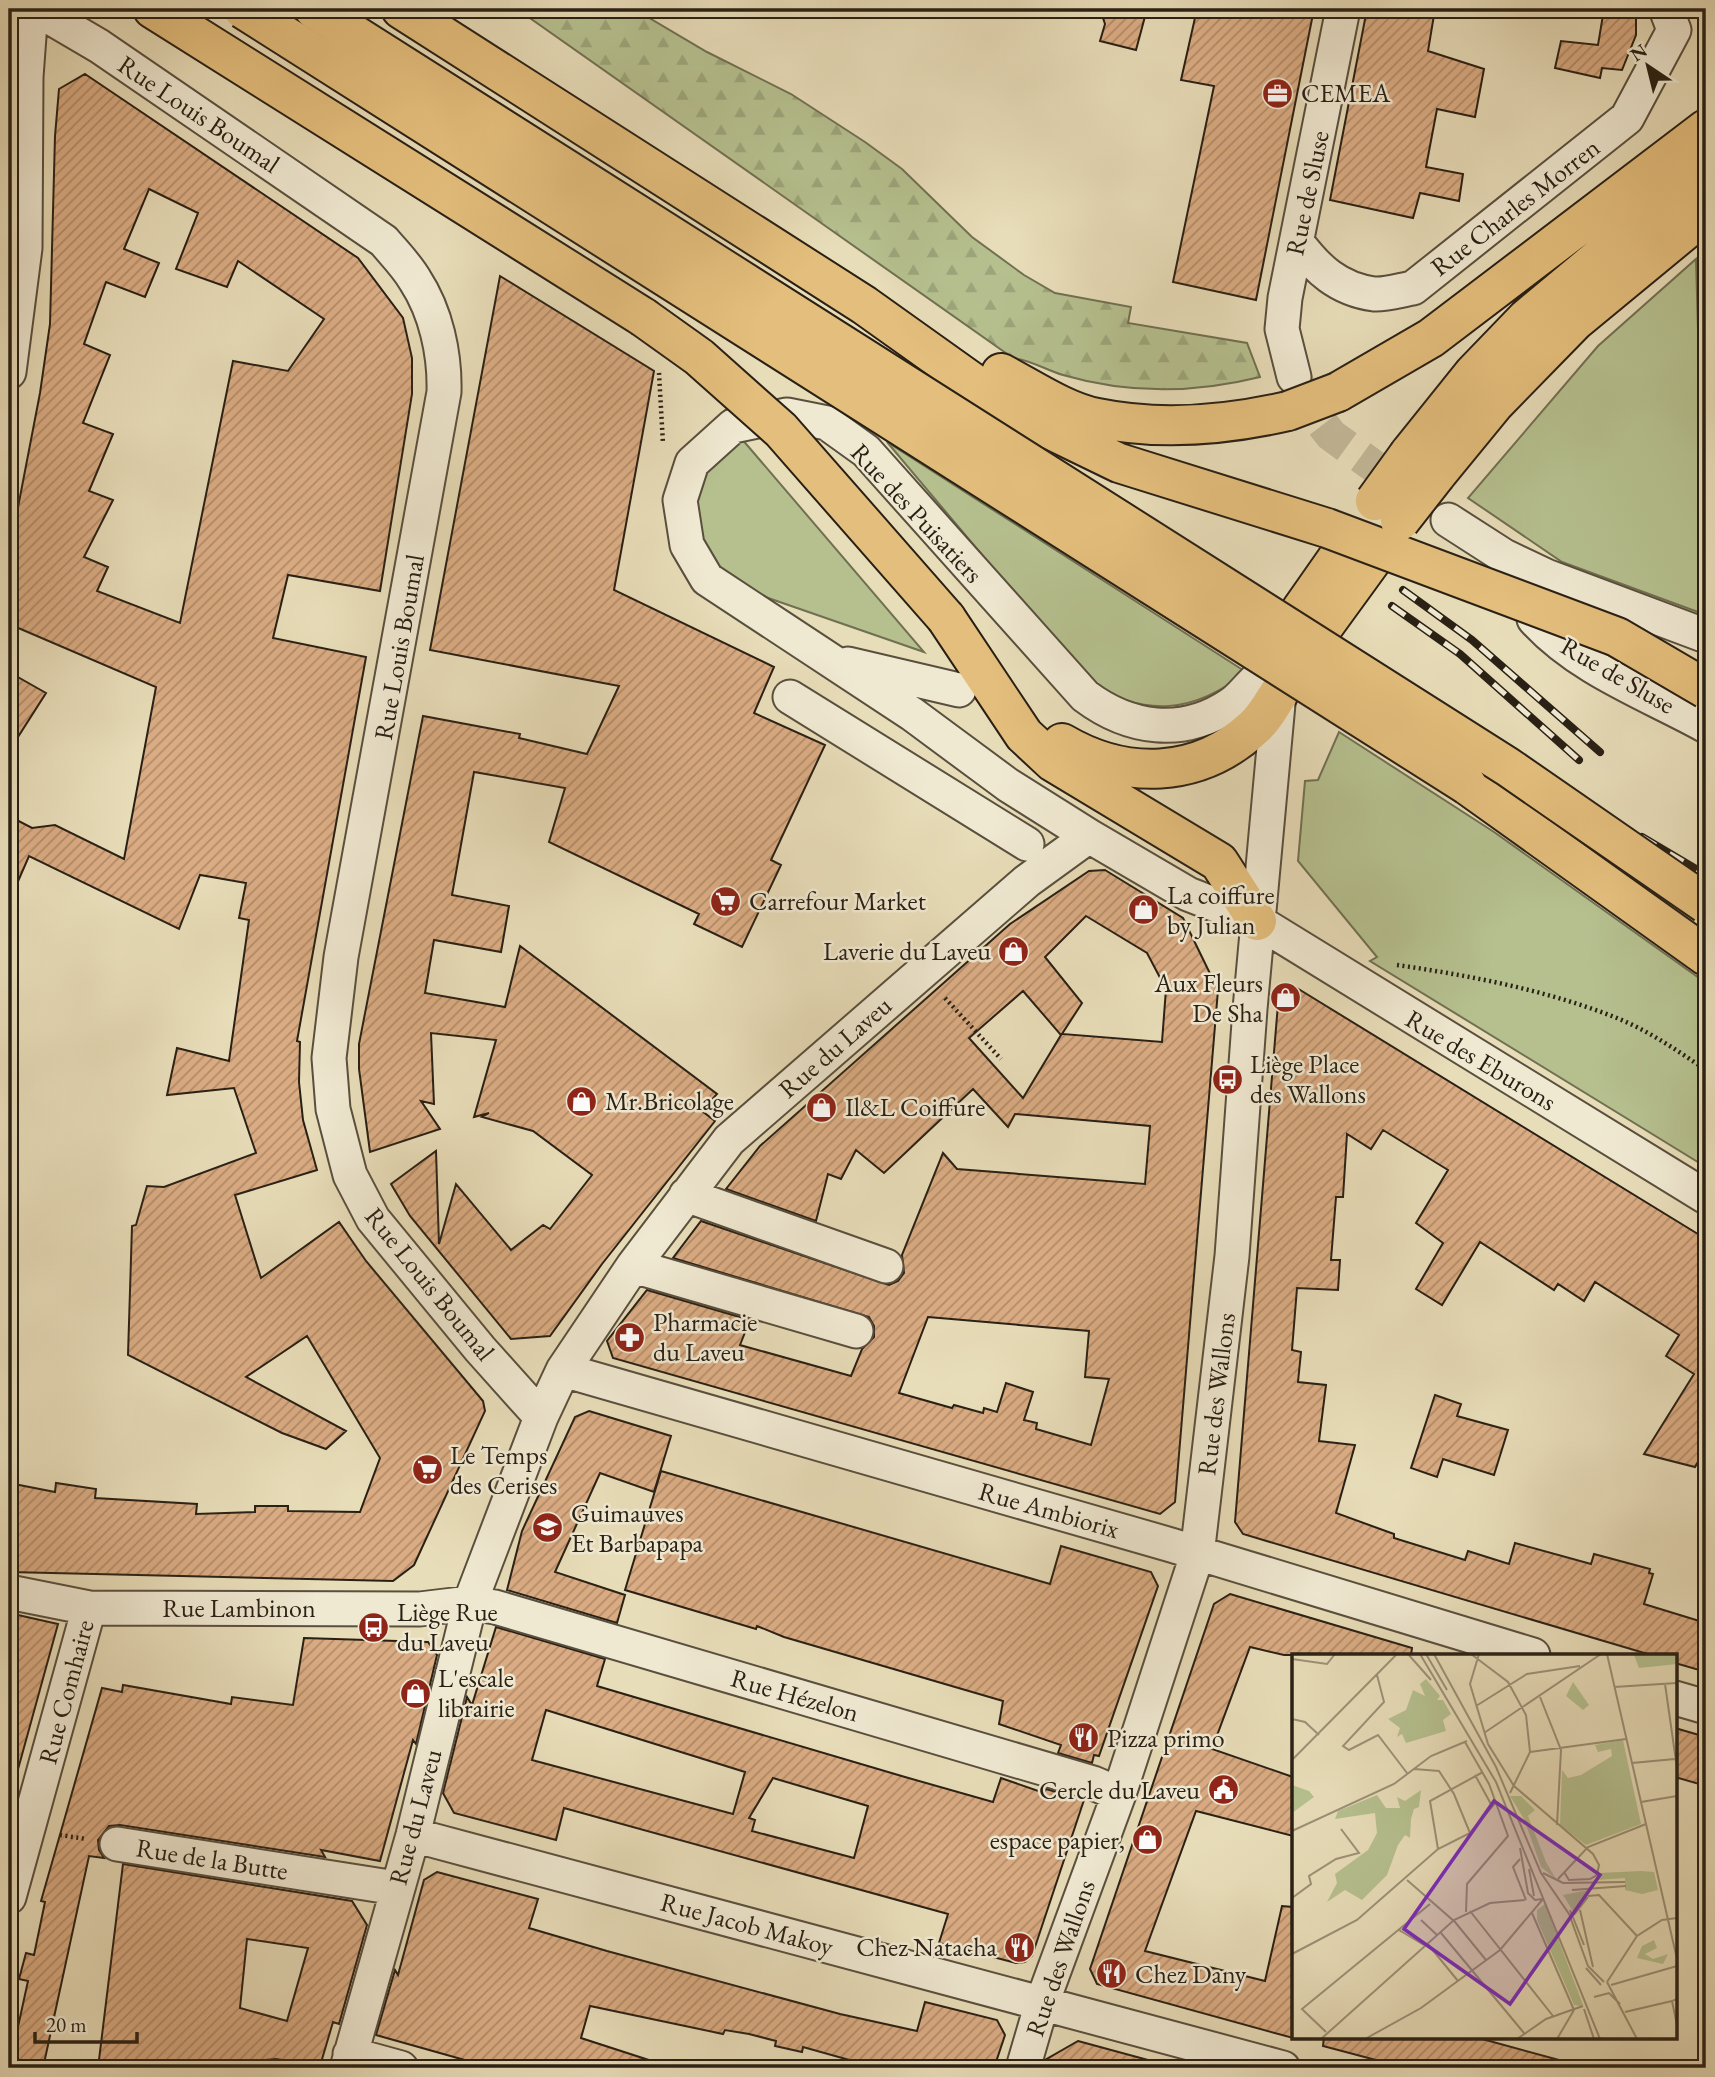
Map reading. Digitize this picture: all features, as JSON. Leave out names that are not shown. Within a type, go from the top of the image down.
[{"type":"highway","points":[[153,9],[643,317],[699,357],[781,430],[1052,735],[1077,752],[1120,766],[1164,769],[1211,757],[1256,726],[1268,686]]},
{"type":"highway","points":[[243,9],[1467,785],[1706,956]]},
{"type":"highway","points":[[314,9],[1508,767],[1706,904]]},
{"type":"highway","points":[[401,9],[864,305],[979,387],[1074,441],[1119,463],[1368,530],[1617,637],[1706,688]]},
{"type":"highway","points":[[864,305],[1096,418],[1156,424],[1237,423],[1291,394],[1338,392],[1431,338],[1706,129]]},
{"type":"highway","points":[[1313,618],[1368,530],[1422,464],[1474,373],[1527,318],[1706,169]]},
{"type":"highway","points":[[1422,464],[1495,403],[1575,321],[1706,213]]},
{"type":"highway","points":[[946,618],[1033,745],[1053,762],[1219,862],[1257,921]]},
{"type":"street","points":[[9,372],[25,248],[17,77],[33,9]]},
{"type":"street","name":"Rue Louis Boumal","points":[[33,9],[99,46],[384,241],[415,279],[431,313],[445,371],[444,392],[341,957],[329,1058],[333,1109],[350,1175],[373,1219],[471,1339],[541,1417]]},
{"type":"street","name":"Rue de Sluse","points":[[1291,394],[1282,329],[1343,9]]},
{"type":"street","name":"Rue Charles Morren","points":[[1297,242],[1317,269],[1348,286],[1376,294],[1413,288],[1627,118],[1674,30],[1666,9]]},
{"type":"street","name":"Rue des Puisatiers","points":[[1257,921],[1188,894],[1089,836],[1008,785],[912,714],[707,579],[687,545],[680,500],[692,463],[733,426],[787,415],[827,423],[866,451],[1085,696],[1107,713],[1155,726],[1194,722],[1268,686]]},
{"type":"street","points":[[1475,549],[1448,520],[1504,556],[1546,576],[1706,636]]},
{"type":"street","name":"Rue de Sluse","points":[[1534,619],[1548,634],[1591,665],[1706,726]]},
{"type":"street","points":[[825,659],[959,690]]},
{"type":"street","points":[[1591,665],[1643,671]]},
{"type":"street","name":"Rue des Wallons","points":[[1023,2068],[1042,2003],[1119,1794],[1197,1555],[1232,1256],[1257,921],[1268,686]]},
{"type":"street","points":[[790,697],[1027,844]]},
{"type":"street","points":[[1008,785],[1027,844],[1027,881]]},
{"type":"street","name":"Rue du Laveu","points":[[349,2061],[413,1835],[470,1603],[541,1417],[563,1370],[633,1266],[729,1140],[1027,881],[1089,836]]},
{"type":"street","name":"Rue des Eburons","points":[[1257,921],[1706,1197]]},
{"type":"street","points":[[686,1195],[886,1266]]},
{"type":"street","points":[[633,1266],[856,1331]]},
{"type":"street","name":"Rue Ambiorix","points":[[563,1370],[1530,1654]]},
{"type":"street","name":"Rue Lambinon","points":[[9,1592],[89,1608],[420,1609],[470,1603]]},
{"type":"street","name":"Rue Hézelon","points":[[470,1603],[500,1609],[1000,1756],[1119,1794]]},
{"type":"street","name":"Rue Comhaire","points":[[9,1897],[89,1608]]},
{"type":"street","points":[[1676,1698],[1706,1707]]},
{"type":"street","name":"Rue Jacob Makoy","points":[[413,1835],[1283,2068]]},
{"type":"street","name":"Rue de la Butte","points":[[117,1844],[396,1888]]},
{"type":"street","points":[[349,2061],[401,2068]]},
{"type":"path","points":[[1358,985],[1370,961],[1470,975],[1557,997],[1620,1019],[1706,1070]]},
{"type":"path","points":[[921,972],[1001,1059]]},
{"type":"path","name":"Rue de la Butte","points":[[29,1830],[117,1844]]},
{"type":"green space","points":[[517,9],[634,9],[707,52],[791,94],[865,142],[902,169],[972,237],[1024,275],[1055,293],[1131,307],[1128,323],[1247,343],[1260,377],[1211,386],[1137,388],[1112,386],[1063,375],[1013,358]]},
{"type":"green space","points":[[1696,259],[1706,615],[1562,562],[1468,498],[1598,346]]},
{"type":"green space","points":[[741,438],[924,652],[742,589],[710,562],[695,517],[697,494],[704,473]]},
{"type":"green space","points":[[887,442],[1246,672],[1208,696],[1169,706],[1130,701],[1089,682]]},
{"type":"green space","points":[[1339,732],[1494,832],[1706,983],[1706,1167],[1370,961],[1377,957],[1298,861],[1305,781],[1318,780]]},
{"type":"building","points":[[1100,9],[1147,9],[1136,50],[1100,41],[1105,24]]},
{"type":"building","points":[[1197,9],[1314,9],[1256,300],[1173,282],[1214,86],[1181,80]]},
{"type":"building","points":[[1367,9],[1435,9],[1428,51],[1484,69],[1475,117],[1437,109],[1426,167],[1463,174],[1459,201],[1420,193],[1413,218],[1330,200]]},
{"type":"building","points":[[1604,9],[1636,9],[1636,35],[1622,70],[1602,68],[1600,78],[1555,68],[1561,41],[1598,45]]},
{"type":"building","points":[[85,74],[358,258],[403,318],[412,358],[412,394],[380,591],[288,575],[273,638],[366,657],[297,1041],[300,1042],[299,1082],[303,1120],[317,1170],[235,1195],[261,1278],[339,1222],[366,1261],[483,1401],[485,1411],[414,1565],[393,1581],[9,1572],[9,1483],[55,1492],[56,1483],[96,1489],[95,1498],[197,1504],[196,1514],[255,1512],[255,1506],[288,1506],[288,1511],[360,1512],[380,1458],[307,1336],[246,1377],[346,1431],[326,1449],[282,1433],[128,1355],[132,1226],[136,1225],[147,1186],[164,1187],[256,1153],[234,1088],[167,1095],[177,1048],[229,1061],[249,920],[239,918],[246,883],[200,875],[179,929],[29,856],[9,902],[9,816],[32,828],[55,825],[124,859],[156,687],[9,624],[9,554],[40,393],[50,324],[55,136],[59,89]],"holes":[[[149,189],[198,213],[176,269],[227,287],[238,261],[324,319],[288,371],[233,361],[180,623],[97,591],[108,567],[84,557],[113,500],[89,491],[113,434],[83,423],[110,355],[84,344],[106,282],[145,297],[159,263],[124,249]]]},
{"type":"building","points":[[500,276],[654,371],[614,590],[774,667],[754,713],[825,745],[771,860],[781,865],[742,947],[694,924],[699,914],[549,842],[565,788],[474,772],[452,895],[509,906],[501,952],[434,940],[425,993],[505,1007],[520,946],[717,1094],[702,1111],[715,1121],[602,1264],[550,1336],[511,1339],[410,1216],[391,1184],[436,1151],[439,1244],[456,1184],[511,1250],[543,1225],[550,1229],[592,1175],[533,1131],[482,1117],[489,1113],[474,1117],[496,1040],[431,1033],[434,1104],[421,1101],[440,1129],[370,1152],[359,1069],[359,1044],[423,716],[520,734],[519,738],[587,754],[619,686],[430,650]]},
{"type":"building","points":[[9,672],[46,693],[9,751]]},
{"type":"building","points":[[1105,870],[1183,918],[1218,990],[1175,1502],[1160,1514],[613,1358],[607,1341],[647,1290],[750,1320],[740,1345],[851,1376],[862,1349],[874,1337],[874,1326],[869,1317],[673,1258],[701,1221],[889,1285],[898,1281],[904,1273],[902,1255],[943,1153],[957,1169],[1145,1184],[1150,1126],[1015,1114],[1008,1127],[973,1089],[884,1173],[856,1150],[841,1179],[828,1174],[816,1221],[726,1189],[760,1146],[1010,924],[1089,871]],"holes":[[[1086,916],[1147,953],[1166,989],[1162,1042],[1062,1034],[1082,1003],[1045,957]],[[1023,991],[1061,1035],[1023,1098],[969,1038]],[[928,1317],[1089,1331],[1085,1377],[1109,1379],[1091,1445],[1036,1429],[1037,1423],[1024,1420],[1033,1392],[1006,1383],[997,1412],[984,1408],[983,1413],[954,1405],[952,1408],[899,1393]]]},
{"type":"building","points":[[1292,985],[1706,1239],[1706,1448],[1695,1467],[1644,1454],[1694,1374],[1666,1356],[1679,1335],[1595,1282],[1584,1301],[1558,1284],[1554,1290],[1480,1242],[1442,1305],[1416,1289],[1443,1243],[1416,1223],[1448,1170],[1383,1130],[1371,1149],[1347,1134],[1343,1197],[1336,1197],[1331,1260],[1340,1260],[1338,1290],[1297,1288],[1292,1350],[1301,1352],[1298,1382],[1326,1385],[1319,1441],[1355,1445],[1336,1513],[1394,1534],[1394,1538],[1465,1560],[1468,1551],[1509,1564],[1515,1543],[1591,1564],[1594,1554],[1650,1569],[1649,1573],[1653,1574],[1644,1604],[1706,1623],[1706,1672],[1676,1663],[1676,1654],[1648,1654],[1243,1534],[1235,1522],[1279,992]]},
{"type":"building","points":[[1435,1395],[1461,1404],[1457,1416],[1508,1430],[1494,1475],[1443,1459],[1437,1477],[1411,1468]]},
{"type":"building","points":[[589,1411],[671,1436],[654,1492],[600,1473],[555,1572],[625,1595],[617,1623],[507,1590],[522,1531],[575,1417]]},
{"type":"building","points":[[661,1471],[1050,1584],[1061,1546],[1151,1572],[1158,1586],[1099,1756],[1094,1755],[1092,1763],[1058,1753],[1061,1745],[999,1724],[1003,1701],[784,1637],[757,1626],[756,1629],[625,1590]]},
{"type":"building","points":[[1230,1594],[1412,1648],[1411,1654],[1284,1655],[1250,1647],[1212,1749],[1292,1777],[1292,1836],[1196,1811],[1145,1951],[1265,1981],[1282,1906],[1292,1907],[1292,2038],[1097,1984],[1090,1969],[1214,1604]]},
{"type":"building","points":[[9,1613],[58,1624],[17,1773],[9,1772]]},
{"type":"building","points":[[496,1627],[605,1659],[597,1686],[905,1777],[993,1802],[1001,1778],[1044,1793],[1046,1789],[1084,1800],[1032,1956],[1025,1962],[1016,1963],[939,1943],[948,1914],[564,1808],[556,1840],[454,1813],[443,1793],[467,1697],[472,1705]],"holes":[[[546,1710],[745,1772],[733,1814],[532,1760]],[[773,1778],[868,1806],[854,1858],[752,1831],[755,1820],[749,1818]]]},
{"type":"building","points":[[304,1638],[428,1642],[437,1655],[416,1744],[413,1740],[380,1861],[321,1850],[325,1857],[120,1825],[109,1826],[98,1840],[99,1850],[104,1858],[89,1856],[43,2068],[9,2068],[28,1981],[19,1979],[26,1953],[34,1955],[45,1902],[41,1901],[102,1688],[122,1692],[123,1685],[231,1704],[232,1697],[293,1705]]},
{"type":"building","points":[[1676,1728],[1706,1737],[1706,1786],[1676,1777]]},
{"type":"building","points":[[123,1864],[352,1901],[367,1925],[339,2024],[333,2022],[320,2066],[276,2059],[177,2068],[98,2068]],"holes":[[[247,1939],[308,1948],[287,2021],[240,2008]]]},
{"type":"building","points":[[437,1872],[538,1899],[529,1928],[607,1951],[840,2014],[917,2031],[925,2002],[997,2020],[1005,2035],[994,2068],[852,2068],[853,2061],[803,2047],[802,2052],[775,2046],[776,2041],[749,2034],[725,2030],[723,2034],[590,2006],[581,2038],[658,2063],[657,2068],[493,2068],[376,2035],[395,1970],[398,1975],[424,1880]]},
{"type":"building","points":[[1324,2038],[1479,2038],[1559,2060],[1558,2068],[1406,2068],[1323,2046]]},
{"type":"building","points":[[1078,2041],[1148,2060],[1147,2068],[1043,2068],[1045,2060]]},
{"type":"tunnel","points":[[1297,382],[1310,408],[1331,435],[1448,520]]},
{"type":"tunnel","points":[[1656,671],[1681,671],[1706,662]]},
{"type":"railway","points":[[1403,590],[1472,640],[1600,752]]},
{"type":"railway","points":[[1392,606],[1460,654],[1579,760]]},
{"type":"railway","points":[[1642,837],[1706,875]]},
{"type":"place","name":"CEMEA","points":[[1278,93]]},
{"type":"place","name":"Carrefour Market","points":[[726,901]]},
{"type":"place","name":"La coiffure by Julian","points":[[1144,910]]},
{"type":"place","name":"Laverie du Laveu","points":[[1014,951]]},
{"type":"place","name":"Aux Fleurs De Sha","points":[[1286,998]]},
{"type":"place","name":"Liège Place des Wallons","points":[[1227,1079]]},
{"type":"place","name":"Mr.Bricolage","points":[[582,1101]]},
{"type":"place","name":"Il&L Coiffure","points":[[822,1107]]},
{"type":"place","name":"Pharmacie du Laveu","points":[[630,1337]]},
{"type":"place","name":"Le Temps des Cerises","points":[[427,1470]]},
{"type":"place","name":"Guimauves Et Barbapapa","points":[[548,1528]]},
{"type":"place","name":"Liège Rue du Laveu","points":[[374,1627]]},
{"type":"place","name":"L'escale librairie","points":[[415,1693]]},
{"type":"place","name":"Pizza primo","points":[[1084,1738]]},
{"type":"place","name":"Cercle du Laveu","points":[[1223,1790]]},
{"type":"place","name":"espace papier,","points":[[1148,1840]]},
{"type":"place","name":"Chez Natacha","points":[[1020,1947]]},
{"type":"place","name":"Chez Dany","points":[[1112,1974]]}]
